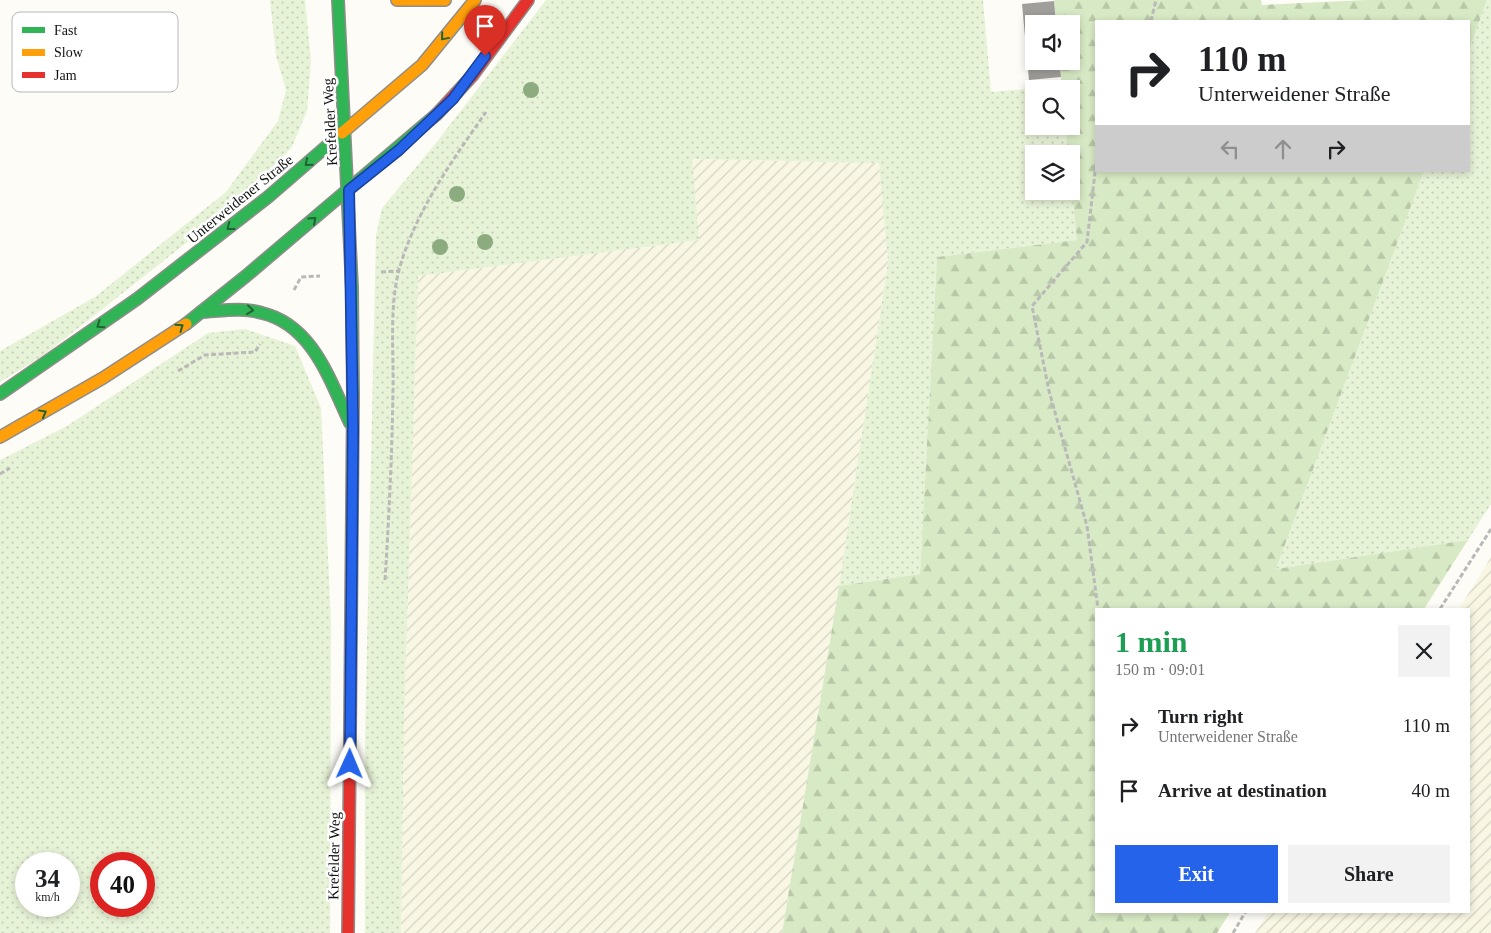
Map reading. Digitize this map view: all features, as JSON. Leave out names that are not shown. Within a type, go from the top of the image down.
[{"type":"street","name":"Krefelder Weg","points":[[338,0],[352,274],[353,428],[348,933]]},
{"type":"street","points":[[397,0],[445,0]]},
{"type":"street","name":"Unterweidener Straße","points":[[0,394],[137,299],[268,197],[422,65],[476,0]]},
{"type":"street","points":[[0,437],[145,352],[201,312],[278,252],[349,190],[399,150],[453,99],[528,0]]},
{"type":"street","points":[[201,312],[239,309],[256,310],[278,317],[298,330],[315,350],[353,428]]},
{"type":"path","points":[[1151,20],[1156,0]]},
{"type":"path","points":[[385,587],[392,454],[394,307],[399,271],[423,212],[461,146],[479,122]]},
{"type":"path","points":[[1095,172],[1088,242],[1032,306],[1049,391],[1087,526],[1098,608]]},
{"type":"path","points":[[173,374],[204,354],[256,352],[302,277],[352,274]]},
{"type":"path","points":[[0,474],[17,465]]},
{"type":"path","points":[[1441,608],[1491,529]]},
{"type":"path","points":[[1233,933],[1245,913]]},
{"type":"shaded area","points":[[692,159],[879,163],[888,262],[839,586],[782,933],[401,933],[404,722],[418,276],[698,240]]},
{"type":"shaded area","points":[[1491,557],[1491,933],[1255,933],[1268,913],[1470,913],[1470,608],[1460,608]]},
{"type":"green space","points":[[270,0],[305,0],[311,60],[307,111],[292,147],[237,203],[44,355],[0,382],[0,351],[95,297],[226,192],[278,121],[286,90],[276,56]]},
{"type":"green space","points":[[546,0],[983,0],[991,92],[1025,89],[1025,135],[1067,135],[1067,145],[1025,145],[1025,200],[1073,200],[1077,240],[937,257],[920,574],[839,586],[888,262],[879,163],[692,159],[699,240],[418,276],[404,722],[401,933],[365,933],[365,737],[376,235],[382,208],[436,143]]},
{"type":"green space","points":[[1054,0],[1261,0],[1262,5],[1366,0],[1487,0],[1470,47],[1470,20],[1095,20],[1095,172],[1424,172],[1276,569],[1468,540],[1425,608],[1095,608],[1095,913],[1230,913],[1217,933],[782,933],[839,586],[920,574],[937,257],[1077,240],[1073,200],[1080,200],[1080,145],[1067,145],[1067,135],[1080,135],[1080,80],[1061,80],[1060,70],[1080,70],[1080,15],[1055,15]]},
{"type":"green space","points":[[1487,0],[1491,0],[1491,504],[1468,540],[1276,569],[1424,172],[1470,172],[1470,47]]},
{"type":"green space","points":[[245,329],[295,346],[321,408],[331,621],[330,933],[0,933],[0,460],[67,426],[208,333]]},
{"type":"building","points":[[1054,1],[1055,15],[1025,15],[1025,37],[1022,4]]},
{"type":"building","points":[[1028,70],[1060,70],[1061,77],[1029,80]]},
{"type":"traffic: fast","points":[[338,0],[352,288],[353,397]]},
{"type":"traffic: fast","points":[[186,324],[246,276],[437,114]]},
{"type":"traffic: fast","points":[[0,394],[137,299],[268,197],[342,133]]},
{"type":"traffic: fast","points":[[201,312],[255,311],[280,319],[294,329],[318,357],[350,423]]},
{"type":"traffic: slow","points":[[397,0],[445,0]]},
{"type":"traffic: slow","points":[[342,133],[422,65],[475,0]]},
{"type":"traffic: slow","points":[[0,437],[103,378],[186,324]]},
{"type":"traffic: slow","points":[[350,734],[353,397]]},
{"type":"traffic: jam","points":[[437,114],[472,76],[528,0]]},
{"type":"traffic: jam","points":[[348,933],[350,734]]},
{"type":"route","points":[[350,764],[353,428],[352,274],[349,190],[399,150],[453,99],[485,56]]}]
